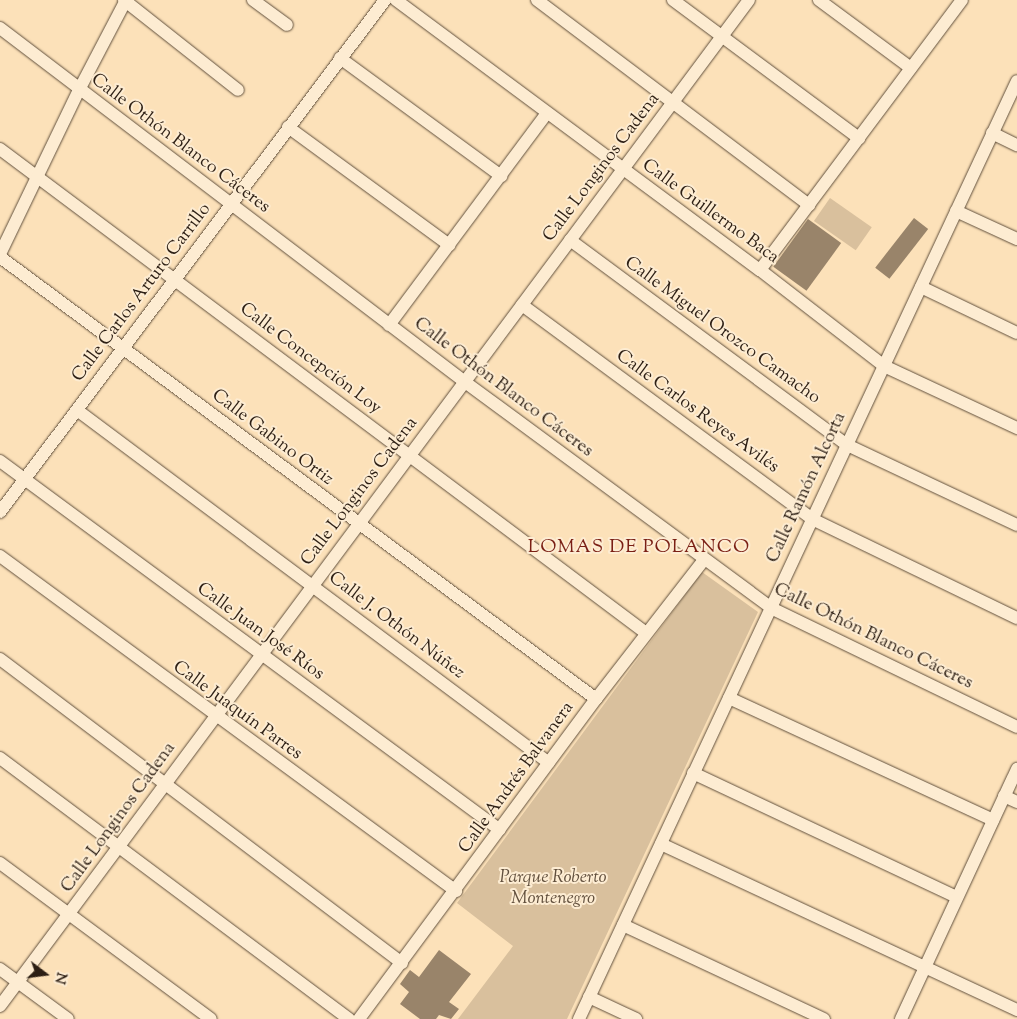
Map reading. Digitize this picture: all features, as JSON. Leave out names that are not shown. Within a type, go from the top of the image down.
[{"type":"street","points":[[0,256],[79,90],[125,0],[238,90]]},
{"type":"street","points":[[253,0],[287,25]]},
{"type":"street","name":"Calle Carlos Arturo Carrillo","points":[[0,512],[385,0]]},
{"type":"street","name":"Calle Guillermo Baca","points":[[396,0],[760,270],[884,366],[1017,428]]},
{"type":"street","points":[[537,0],[809,205]]},
{"type":"street","points":[[673,0],[859,138]]},
{"type":"street","name":"Calle Longinos Cadena","points":[[0,1006],[70,914],[408,455],[749,0]]},
{"type":"street","points":[[819,0],[911,68]]},
{"type":"street","points":[[760,270],[959,1]]},
{"type":"street","name":"Calle Othón Blanco Cáceres","points":[[0,28],[464,382],[771,608],[1017,727]]},
{"type":"street","points":[[340,58],[500,176]]},
{"type":"street","name":"Calle Ramón Alcorta","points":[[579,1019],[1017,81]]},
{"type":"street","points":[[389,325],[547,113]]},
{"type":"street","points":[[288,127],[449,245]]},
{"type":"street","points":[[992,133],[1017,145]]},
{"type":"street","name":"Calle Concepción Loy","points":[[0,149],[646,634]]},
{"type":"street","points":[[956,211],[1017,239]]},
{"type":"street","name":"Calle Miguel Orozco Camacho","points":[[570,240],[847,445],[1017,525]]},
{"type":"street","name":"Calle Gabino Ortiz","points":[[0,256],[357,524],[596,699]]},
{"type":"street","points":[[920,288],[1017,333]]},
{"type":"street","name":"Calle Carlos Reyes Avilés","points":[[522,305],[812,519],[1017,618]]},
{"type":"street","name":"Calle J. Othón Núñez","points":[[77,410],[549,763]]},
{"type":"street","name":"Calle Juan José Ríos","points":[[0,461],[500,830]]},
{"type":"street","name":"Calle Juaquín Parres","points":[[0,556],[214,716],[456,891]]},
{"type":"street","name":"Calle Andrés Balvanera","points":[[359,1019],[402,964],[596,699],[704,560]]},
{"type":"street","points":[[0,659],[166,782],[402,964]]},
{"type":"street","points":[[729,698],[992,820]]},
{"type":"street","points":[[0,758],[119,845],[349,1019]]},
{"type":"street","points":[[901,1019],[1017,769]]},
{"type":"street","points":[[693,774],[956,897]]},
{"type":"street","points":[[1004,796],[1017,802]]},
{"type":"street","points":[[660,844],[923,969],[1017,1010]]},
{"type":"street","points":[[0,863],[211,1019]]},
{"type":"street","points":[[623,925],[824,1019]]},
{"type":"street","points":[[0,969],[68,1019]]},
{"type":"street","points":[[589,997],[636,1019]]},
{"type":"green space","points":[[830,198],[872,227],[856,250],[814,221]]},
{"type":"green space","name":"Parque Roberto Montenegro","points":[[702,572],[758,612],[567,1019],[458,1019],[513,946],[457,903]]},
{"type":"building","points":[[914,218],[928,229],[889,279],[875,268]]},
{"type":"building","points":[[808,219],[841,243],[806,291],[773,267]]},
{"type":"building","points":[[439,950],[471,974],[449,1002],[459,1009],[451,1019],[439,1015],[436,1019],[420,1019],[400,1004],[409,992],[400,984],[410,970],[419,977]]},
{"type":"district","name":"LOMAS DE POLANCO","points":[[639,548]]}]
